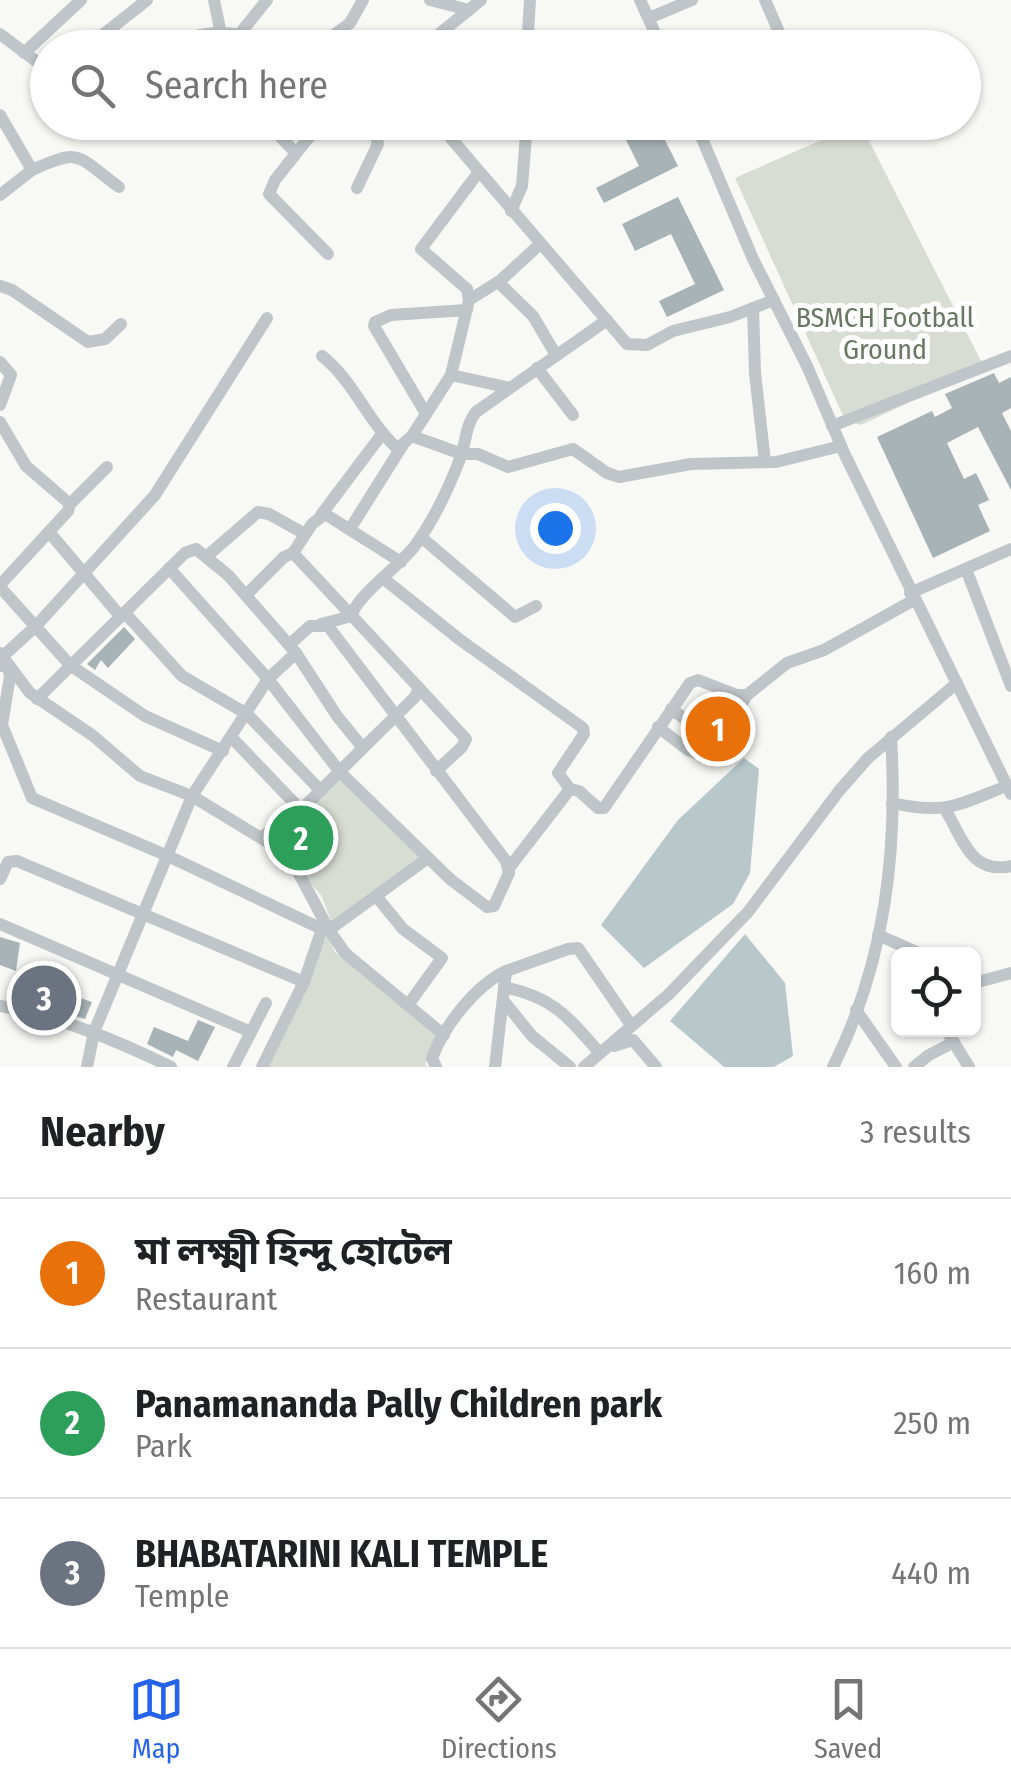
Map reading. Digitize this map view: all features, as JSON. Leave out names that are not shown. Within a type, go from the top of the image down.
[{"type":"street","points":[[49,30],[81,0]]},
{"type":"street","points":[[109,30],[147,0]]},
{"type":"street","points":[[214,0],[220,30]]},
{"type":"street","points":[[243,30],[267,0]]},
{"type":"street","points":[[342,30],[350,24],[363,0]]},
{"type":"street","points":[[430,0],[469,10]]},
{"type":"street","points":[[444,30],[481,0]]},
{"type":"street","points":[[528,30],[530,0]]},
{"type":"street","points":[[640,0],[654,30]]},
{"type":"street","points":[[648,18],[692,0]]},
{"type":"street","points":[[765,0],[778,30]]},
{"type":"street","points":[[0,34],[30,57]]},
{"type":"street","points":[[24,53],[30,47]]},
{"type":"street","points":[[0,115],[32,170]]},
{"type":"street","points":[[283,140],[296,153]]},
{"type":"street","points":[[306,140],[275,180],[269,194],[328,254]]},
{"type":"street","points":[[357,188],[378,144],[376,140]]},
{"type":"street","points":[[451,140],[627,344],[640,347],[672,331],[774,300]]},
{"type":"street","points":[[511,211],[522,186],[526,140]]},
{"type":"street","points":[[703,140],[912,597],[1009,790],[944,809],[922,810],[892,803]]},
{"type":"street","points":[[0,196],[32,170],[68,154],[119,187]]},
{"type":"street","points":[[350,529],[451,375],[468,305],[466,288],[421,248],[478,173]]},
{"type":"street","points":[[426,414],[400,374],[375,322],[392,315],[468,305],[540,244]]},
{"type":"street","points":[[498,282],[532,316],[556,355]]},
{"type":"street","points":[[0,286],[12,290],[88,342],[104,340],[121,324]]},
{"type":"street","points":[[752,308],[765,462]]},
{"type":"street","points":[[2,660],[156,494],[267,318]]},
{"type":"street","points":[[352,616],[356,602],[402,562],[421,537],[462,454],[470,420],[607,320]]},
{"type":"street","points":[[322,356],[344,375],[382,434],[400,450]]},
{"type":"street","points":[[832,426],[1011,356]]},
{"type":"street","points":[[0,405],[8,368]]},
{"type":"street","points":[[537,368],[573,415]]},
{"type":"street","points":[[451,375],[510,388]]},
{"type":"street","points":[[470,400],[470,420]]},
{"type":"street","points":[[0,422],[22,460],[70,504]]},
{"type":"street","points":[[246,595],[284,557],[293,553],[382,434]]},
{"type":"street","points":[[412,436],[513,467],[572,450],[607,473],[619,476],[690,464],[794,459],[841,446]]},
{"type":"street","points":[[107,466],[0,586],[70,665],[145,716],[223,751]]},
{"type":"street","points":[[207,556],[258,512],[305,534]]},
{"type":"street","points":[[321,515],[329,515],[402,562]]},
{"type":"street","points":[[48,532],[182,676],[247,714],[320,792]]},
{"type":"street","points":[[421,537],[515,617],[536,606]]},
{"type":"street","points":[[658,727],[702,757],[709,756],[747,695],[780,667],[824,650],[912,597],[1011,549]]},
{"type":"street","points":[[37,699],[169,568],[190,550],[201,551],[293,649],[363,748]]},
{"type":"street","points":[[293,553],[466,739],[462,748],[436,770]]},
{"type":"street","points":[[169,568],[268,680],[340,772],[450,879],[491,908],[509,868],[570,790]]},
{"type":"street","points":[[966,569],[1011,686]]},
{"type":"street","points":[[384,580],[493,665],[583,728],[584,734],[558,773],[570,790],[579,791],[598,808],[604,808],[690,683],[698,680],[747,695]]},
{"type":"street","points":[[87,1067],[94,1032],[192,796],[268,680],[310,626],[352,616]]},
{"type":"street","points":[[321,624],[328,626],[509,868]]},
{"type":"street","points":[[2,660],[37,699],[92,736],[140,776],[192,796],[293,859],[326,930],[350,958],[444,1035]]},
{"type":"street","points":[[2,660],[10,676],[2,726],[32,798],[326,930]]},
{"type":"street","points":[[593,1061],[668,994],[748,912],[839,791],[891,737],[957,683]]},
{"type":"street","points":[[262,837],[320,792],[415,697],[419,688]]},
{"type":"street","points":[[670,709],[719,743]]},
{"type":"street","points":[[833,1067],[856,1010],[890,882],[891,737]]},
{"type":"street","points":[[232,738],[301,810]]},
{"type":"street","points":[[944,809],[980,863],[993,870],[1011,866]]},
{"type":"street","points":[[0,880],[6,858],[304,982]]},
{"type":"street","points":[[262,1067],[326,930],[428,858]]},
{"type":"street","points":[[376,896],[403,929],[442,958],[408,1005]]},
{"type":"street","points":[[0,924],[251,1032]]},
{"type":"street","points":[[878,935],[905,947]]},
{"type":"street","points":[[436,1067],[432,1058],[444,1035],[478,990],[506,972],[568,949],[578,948],[631,1025]]},
{"type":"street","points":[[495,1067],[506,972]]},
{"type":"street","points":[[981,980],[1011,973]]},
{"type":"street","points":[[503,993],[534,994],[549,1002],[593,1061]]},
{"type":"street","points":[[503,993],[532,1036],[570,1067]]},
{"type":"street","points":[[232,1067],[266,1003]]},
{"type":"street","points":[[0,1006],[94,1032],[171,1067]]},
{"type":"street","points":[[856,1010],[896,1067]]},
{"type":"street","points":[[914,1067],[949,1037]]},
{"type":"street","points":[[951,1037],[969,1067]]},
{"type":"street","points":[[593,1061],[633,1040],[656,1067]]},
{"type":"green space","name":"BSMCH Football Ground","points":[[821,140],[869,140],[984,367],[861,425],[845,420],[735,178]]},
{"type":"green space","points":[[340,772],[424,854],[332,923],[321,895],[269,839]]},
{"type":"green space","points":[[327,935],[335,952],[440,1036],[425,1064],[428,1067],[268,1067]]},
{"type":"shaded area","points":[[744,758],[759,769],[750,873],[733,904],[644,968],[601,925],[678,820]]},
{"type":"shaded area","points":[[745,934],[785,983],[793,1056],[774,1067],[724,1067],[670,1021]]},
{"type":"building","points":[[626,140],[665,140],[678,166],[604,203],[596,188],[639,166]]},
{"type":"building","points":[[678,197],[724,290],[667,317],[659,301],[695,284],[671,234],[635,251],[622,224]]},
{"type":"building","points":[[994,373],[999,383],[1011,377],[1011,408],[1002,413],[1011,431],[1011,490],[978,427],[947,443],[964,479],[976,473],[989,500],[978,505],[990,531],[933,558],[877,437],[932,411],[935,417],[952,408],[945,394]]},
{"type":"building","points":[[124,627],[135,639],[108,668],[101,660],[95,670],[87,664]]},
{"type":"building","points":[[0,937],[20,943],[16,971],[0,965]]},
{"type":"building","points":[[40,984],[92,1002],[85,1019],[33,1003]]},
{"type":"building","points":[[198,1020],[215,1027],[198,1061],[176,1050],[173,1057],[147,1044],[154,1027],[188,1041]]},
{"type":"place","name":"মা লক্ষ্মী হিন্দু হোটেল","points":[[718,729]]},
{"type":"place","name":"Panamananda Pally Children park","points":[[301,838]]},
{"type":"place","name":"BHABATARINI KALI TEMPLE","points":[[44,998]]}]
